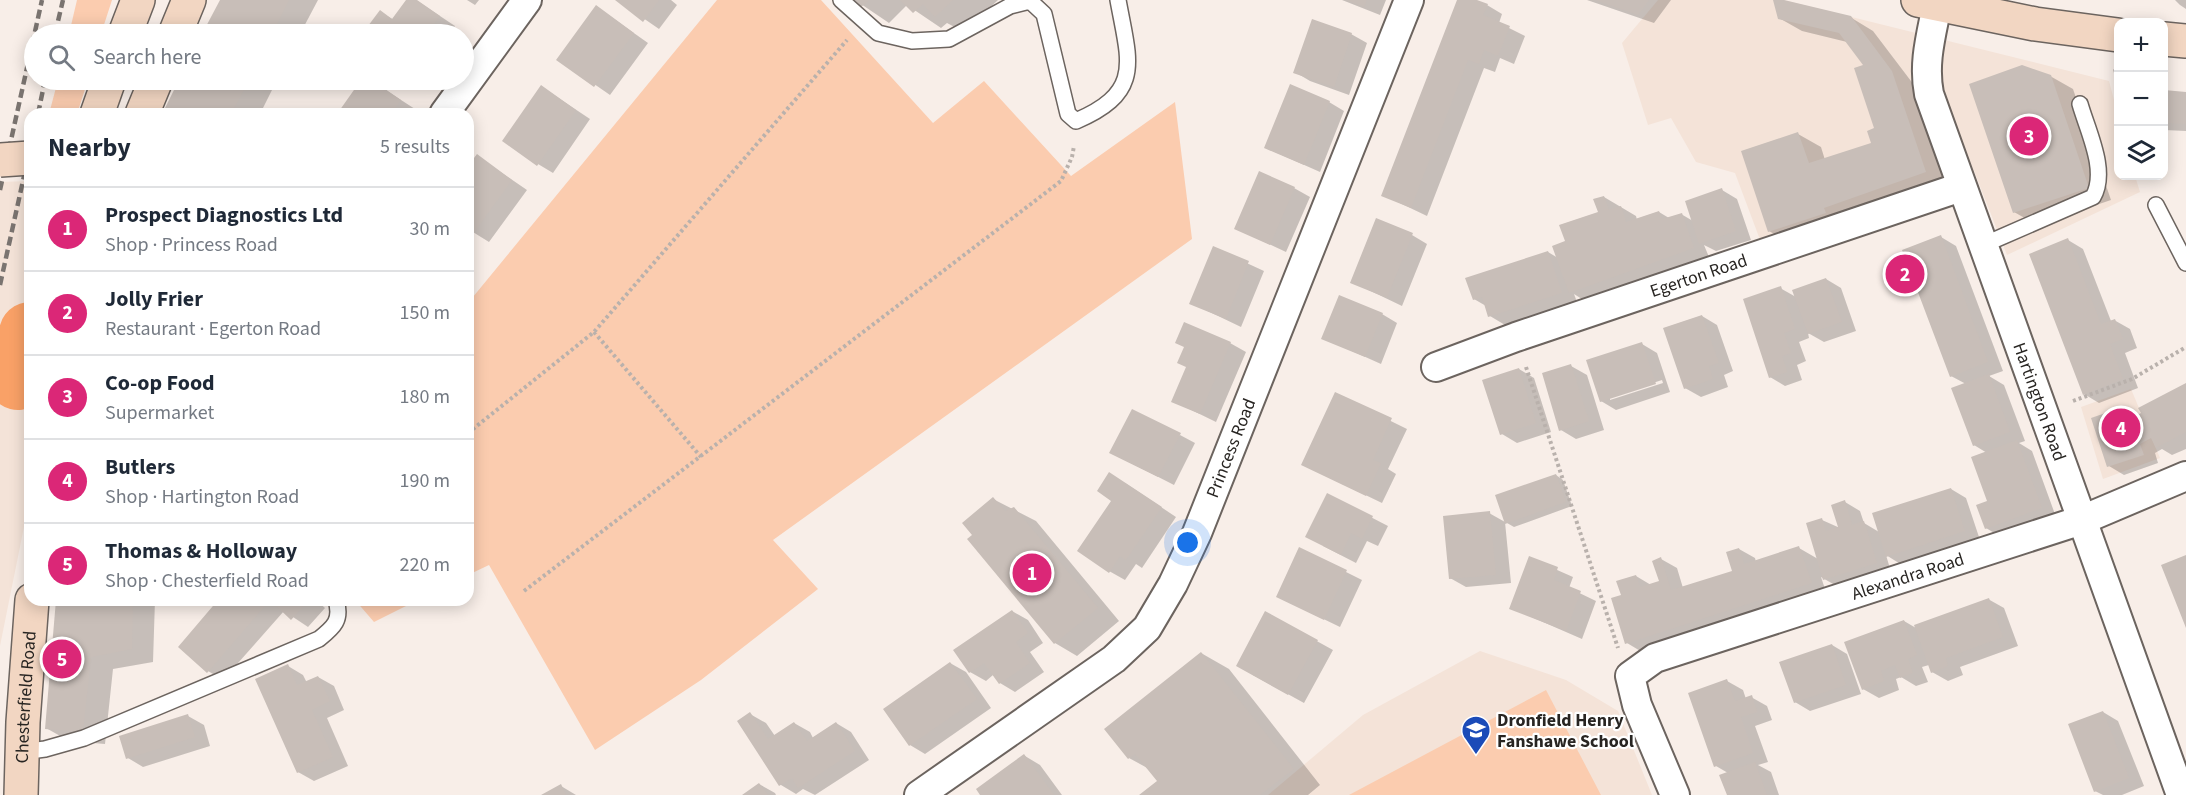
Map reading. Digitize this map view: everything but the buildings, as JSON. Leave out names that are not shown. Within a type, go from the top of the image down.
[{"type":"street","points":[[129,24],[138,0]]},
{"type":"street","points":[[179,24],[189,0]]},
{"type":"street","points":[[474,73],[527,0]]},
{"type":"street","name":"Princess Road","points":[[921,794],[1114,659],[1147,628],[1173,584],[1202,523],[1409,0]]},
{"type":"street","points":[[1928,3],[2035,24],[2114,34]]},
{"type":"street","name":"Hartington Road","points":[[1928,3],[1926,77],[1961,187],[2181,795]]},
{"type":"street","points":[[2168,39],[2186,41]]},
{"type":"street","points":[[99,108],[105,90]]},
{"type":"street","points":[[144,108],[152,90]]},
{"type":"street","points":[[448,108],[461,90]]},
{"type":"street","points":[[0,160],[24,158]]},
{"type":"street","name":"Egerton Road","points":[[1436,367],[1516,337],[1961,187]]},
{"type":"street","name":"Alexandra Road","points":[[1630,676],[1656,658],[2082,520],[2186,476]]},
{"type":"street","name":"Chesterfield Road","points":[[21,795],[32,606]]},
{"type":"street","points":[[1630,676],[1637,705],[1675,795]]},
{"type":"lane","points":[[841,0],[878,33],[912,41],[949,39],[1010,6],[1030,1],[1044,14],[1068,114],[1076,121],[1101,111],[1122,90],[1129,62],[1118,0]]},
{"type":"lane","points":[[1983,245],[2093,197],[2099,187],[2099,171],[2080,104]]},
{"type":"lane","points":[[2156,205],[2186,263]]},
{"type":"lane","points":[[22,752],[45,749],[84,738],[319,639],[335,626],[340,612],[338,606]]},
{"type":"path","points":[[474,428],[594,332],[864,21]]},
{"type":"path","points":[[524,591],[1061,181],[1072,157],[1076,121]]},
{"type":"path","points":[[594,332],[701,456]]},
{"type":"path","points":[[1516,337],[1622,661],[1630,676]]},
{"type":"path","points":[[2043,412],[2132,379],[2186,347]]},
{"type":"shaded area","points":[[77,0],[112,0],[104,24],[71,24]]},
{"type":"shaded area","points":[[717,0],[821,0],[933,123],[984,81],[1071,176],[1175,102],[1192,239],[773,540],[818,589],[701,680],[595,750],[489,565],[474,572],[474,296]]},
{"type":"shaded area","points":[[1658,0],[1783,0],[2109,81],[2114,100],[2114,180],[2136,180],[2140,192],[2007,255],[1974,171],[1762,245],[1735,173],[1696,162],[1671,118],[1648,125],[1622,43]]},
{"type":"shaded area","points":[[55,90],[85,90],[79,108],[51,108]]},
{"type":"shaded area","points":[[24,181],[24,527],[0,646],[0,182]]},
{"type":"shaded area","points":[[2131,389],[2160,458],[2103,479],[2081,407]]},
{"type":"shaded area","points":[[360,606],[406,606],[374,622]]},
{"type":"shaded area","name":"Dronfield Henry Fanshawe School","points":[[1480,651],[1566,680],[1618,711],[1652,795],[1268,795],[1363,715]]},
{"type":"shaded area","points":[[1546,690],[1601,795],[1349,795]]},
{"type":"waterway","points":[[18,379],[24,356]]},
{"type":"railway","points":[[37,24],[42,0]]},
{"type":"railway","points":[[57,24],[63,0]]},
{"type":"railway","points":[[0,190],[24,81]]},
{"type":"railway","points":[[39,108],[43,90]]},
{"type":"railway","points":[[0,285],[24,176]]},
{"type":"place","name":"Co-op Food","points":[[2029,136]]},
{"type":"place","name":"Jolly Frier","points":[[1905,274]]},
{"type":"place","name":"Butlers","points":[[2121,428]]},
{"type":"place","name":"Prospect Diagnostics Ltd","points":[[1032,573]]},
{"type":"place","name":"Thomas & Holloway","points":[[62,659]]},
{"type":"place","name":"Dronfield Henry Fanshawe School","points":[[1476,756]]}]
